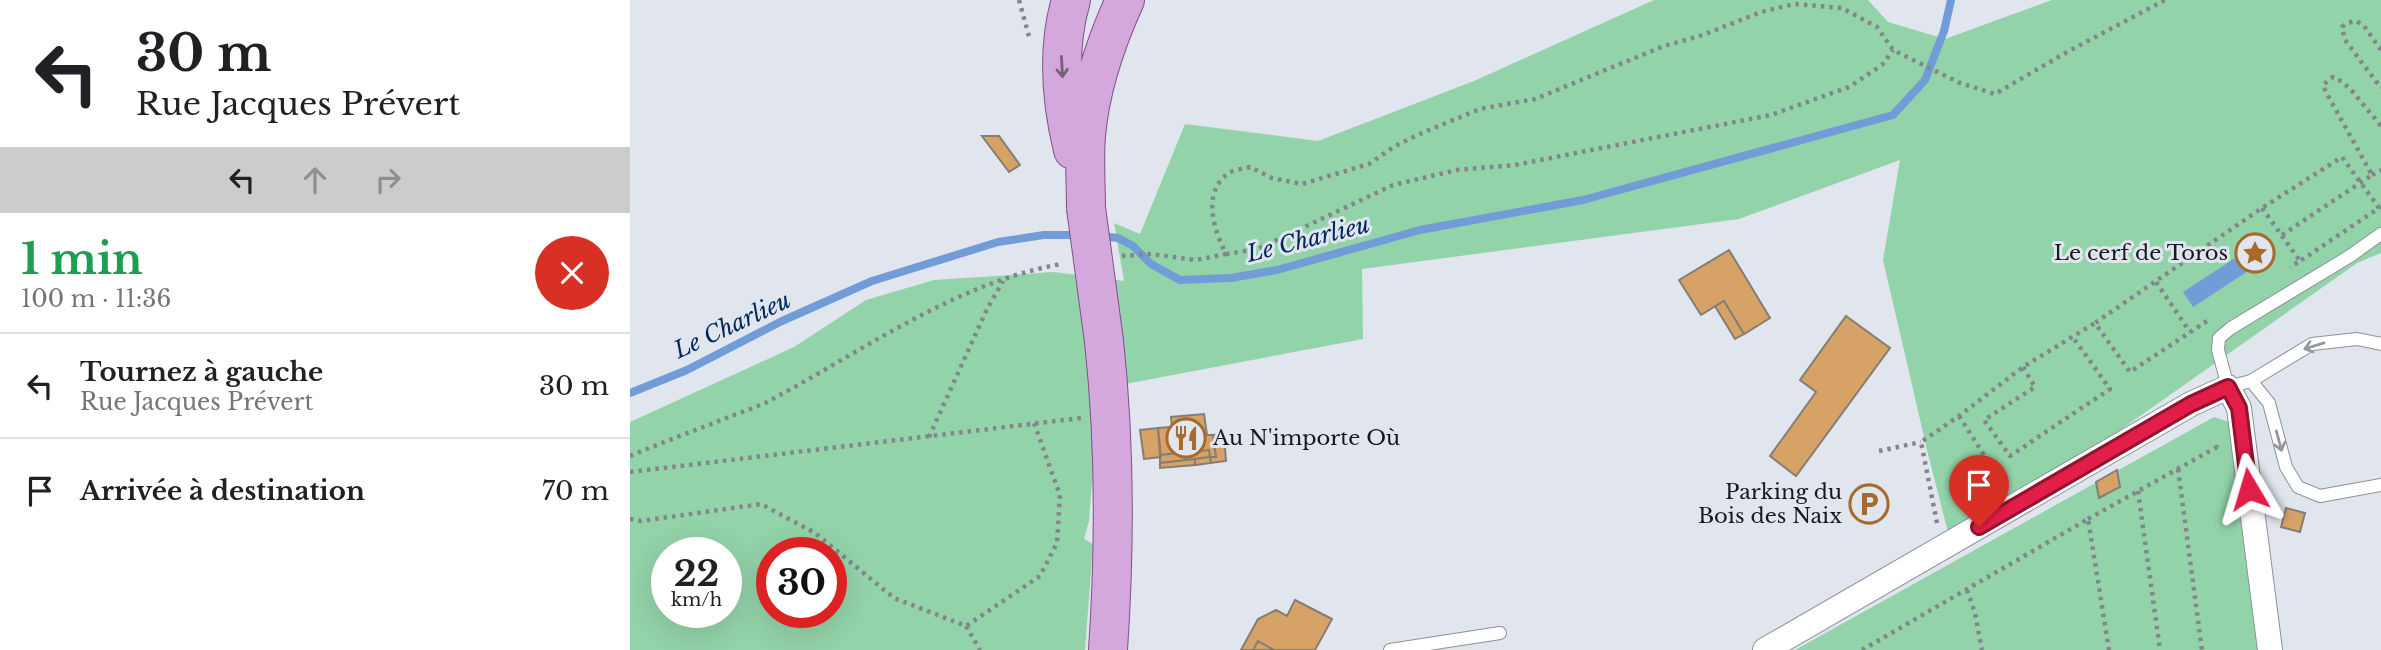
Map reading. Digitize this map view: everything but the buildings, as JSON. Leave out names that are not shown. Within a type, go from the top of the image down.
[{"type":"main road","points":[[1071,0],[1062,54],[1064,94],[1069,136],[1086,208],[1104,341],[1112,429],[1108,650]]},
{"type":"main road","points":[[1086,208],[1086,138],[1091,101],[1102,54],[1118,16]]},
{"type":"street","points":[[1765,650],[2191,404],[2240,384],[2239,408],[2270,650]]},
{"type":"lane","points":[[2381,234],[2350,256],[2231,328],[2219,338],[2218,350],[2240,384],[2269,403],[2286,467],[2298,487],[2319,496],[2381,485]]},
{"type":"lane","points":[[2240,384],[2312,344],[2357,339],[2381,344]]},
{"type":"lane","points":[[1390,650],[1500,634]]},
{"type":"path","points":[[1226,254],[1216,234],[1212,204],[1218,183],[1231,172],[1251,167],[1272,178],[1301,184],[1369,163],[1395,146],[1480,109],[1535,99],[1664,46],[1703,35],[1761,12],[1794,4],[1842,8],[1877,27],[1894,50],[1960,83],[1995,94],[2165,0]]},
{"type":"path","points":[[2381,50],[2364,26],[2356,21],[2342,27],[2345,40],[2381,88]]},
{"type":"path","points":[[1120,256],[1151,254],[1196,260],[1258,249],[1393,185],[1457,170],[1515,165],[1770,115],[1849,87],[1882,65],[1894,50]]},
{"type":"path","points":[[2372,175],[2323,85],[2333,77],[2343,82],[2381,126]]},
{"type":"path","points":[[1879,452],[1921,442],[2023,366],[2095,323],[2262,208],[2342,157],[2379,208],[2289,268]]},
{"type":"path","points":[[2282,235],[2381,170]]},
{"type":"path","points":[[2262,208],[2300,261]]},
{"type":"path","points":[[630,456],[765,403],[912,320],[987,284],[1003,281],[1030,270],[1069,263]]},
{"type":"path","points":[[929,438],[987,309],[1003,281]]},
{"type":"path","points":[[2156,282],[2190,332]]},
{"type":"path","points":[[2095,323],[2130,372],[2212,318]]},
{"type":"path","points":[[2023,366],[2035,387],[1984,420],[2010,456],[2110,388],[2073,336]]},
{"type":"path","points":[[1959,416],[2016,505]]},
{"type":"path","points":[[630,472],[1079,418]]},
{"type":"path","points":[[966,626],[1040,576],[1057,544],[1060,495],[1034,423]]},
{"type":"path","points":[[1921,442],[1942,548]]},
{"type":"path","points":[[1862,650],[2217,447]]},
{"type":"path","points":[[2178,468],[2202,650]]},
{"type":"path","points":[[2138,491],[2160,650]]},
{"type":"path","points":[[630,519],[641,521],[761,504],[815,533],[894,598],[966,626],[980,650]]},
{"type":"path","points":[[2088,519],[2109,650]]},
{"type":"path","points":[[1967,590],[1975,613],[1982,650]]},
{"type":"green space","points":[[1654,0],[1868,0],[1888,22],[1945,39],[2052,0],[2381,0],[2381,253],[2357,263],[2116,433],[1949,536],[1883,260],[1900,160],[1739,219],[1362,269],[1363,339],[1099,389],[1089,521],[1084,539],[1093,544],[1085,650],[630,650],[630,422],[794,347],[866,300],[934,280],[1054,272],[1124,281],[1114,223],[1140,234],[1185,124],[1318,141],[1474,81]]},
{"type":"green space","points":[[2214,417],[2232,423],[2260,650],[1795,650]]},
{"type":"water","points":[[2246,251],[2256,266],[2193,307],[2183,292]]},
{"type":"waterway","name":"Le Charlieu","points":[[1100,236],[1118,238],[1133,246],[1151,264],[1180,280],[1231,278],[1277,270],[1420,230],[1583,200],[1893,115],[1925,80],[1944,31],[1951,0]]},
{"type":"waterway","name":"Le Charlieu","points":[[630,393],[687,370],[782,321],[872,281],[998,242],[1044,235],[1080,235]]},
{"type":"place","name":"Le cerf de Toros","points":[[2255,253]]},
{"type":"place","name":"Au N'importe Où","points":[[1186,438]]},
{"type":"place","name":"Parking du Bois des Naix","points":[[1869,504]]},
{"type":"route","points":[[1979,527],[2191,404],[2228,387],[2239,408],[2249,489]]}]
